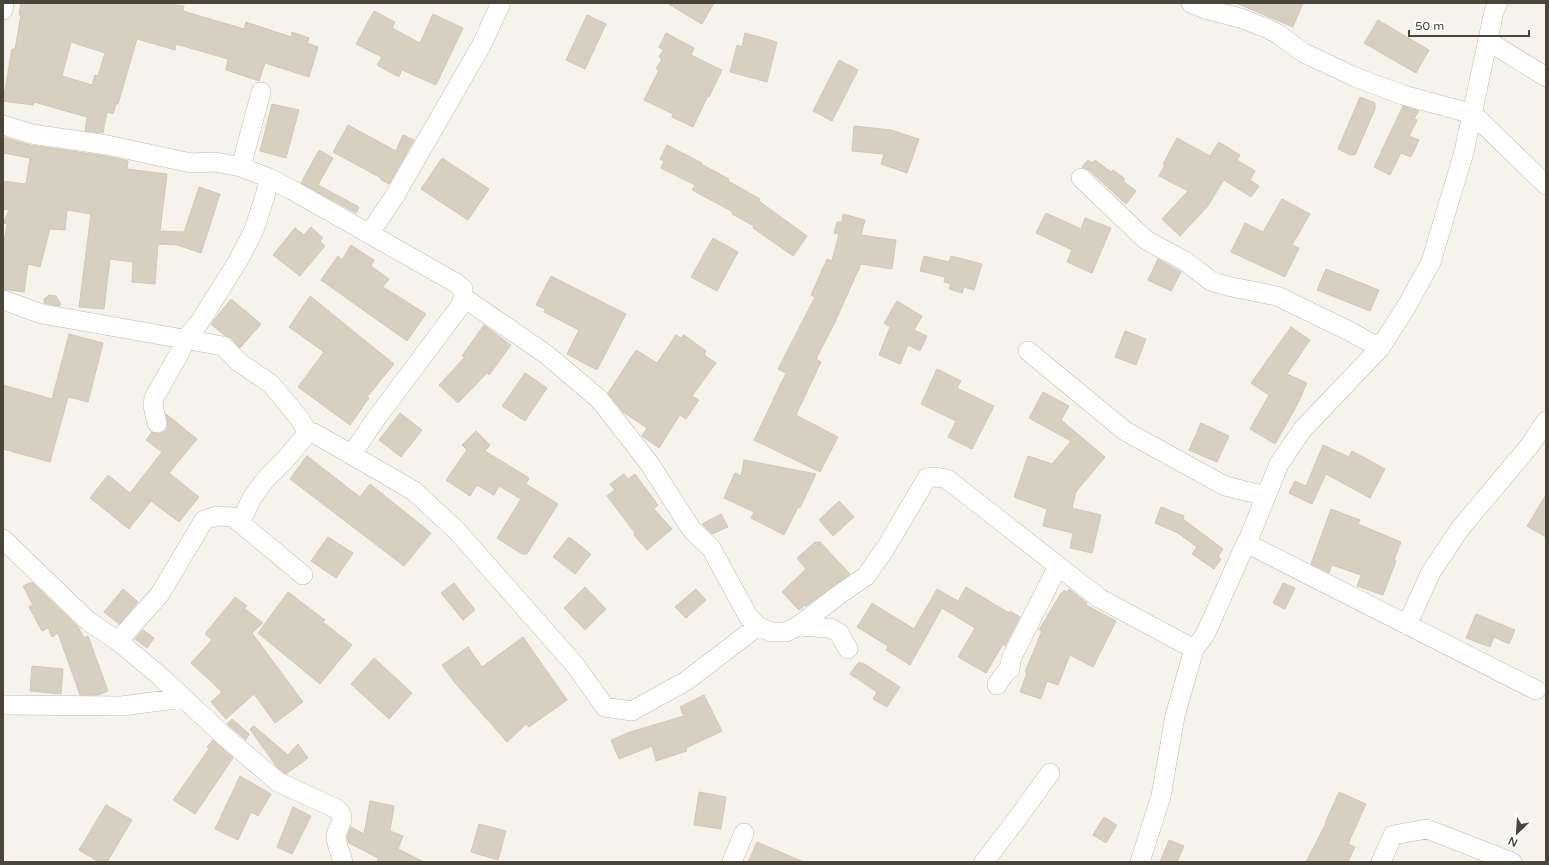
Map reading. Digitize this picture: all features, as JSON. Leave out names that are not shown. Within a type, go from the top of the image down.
[{"type":"street","points":[[3,10],[4,3]]},
{"type":"street","points":[[369,234],[394,197],[477,52],[501,3]]},
{"type":"street","points":[[1191,3],[1205,9],[1240,18],[1266,28],[1278,34],[1304,53],[1355,77],[1404,95],[1473,114],[1546,185]]},
{"type":"street","points":[[1140,862],[1161,796],[1175,716],[1194,649],[1205,635],[1246,543],[1248,543],[1279,464],[1302,430],[1380,348],[1405,309],[1431,262],[1464,152],[1494,11],[1498,3]]},
{"type":"street","points":[[1488,41],[1546,77]]},
{"type":"street","points":[[241,167],[260,92]]},
{"type":"street","points":[[3,125],[32,134],[107,145],[191,163],[215,162],[241,167],[269,178],[456,283],[463,289],[461,305],[352,454]]},
{"type":"street","points":[[157,423],[153,405],[154,398],[180,352],[185,339],[199,323],[238,261],[254,230],[269,178]]},
{"type":"street","points":[[1081,178],[1146,240],[1186,261],[1211,281],[1227,286],[1277,296],[1350,331],[1380,348]]},
{"type":"street","points":[[463,297],[547,355],[599,399],[649,463],[692,530],[712,548],[748,616],[758,626],[771,632],[786,632],[798,626],[866,576],[885,549],[927,478],[936,476],[947,479],[1099,598],[1194,649]]},
{"type":"street","points":[[3,300],[42,314],[223,346],[240,363],[271,384],[299,418],[308,433]]},
{"type":"street","points":[[1028,351],[1125,431],[1226,486],[1266,496]]},
{"type":"street","points":[[1407,625],[1435,566],[1460,530],[1531,444],[1546,421]]},
{"type":"street","points":[[240,523],[252,498],[265,480],[284,462],[301,439],[308,433],[314,433],[414,491],[456,531],[575,665],[605,707],[632,711],[686,681],[758,626]]},
{"type":"street","points":[[118,641],[164,589],[204,520],[217,516],[233,517],[303,575]]},
{"type":"street","points":[[3,539],[88,621],[118,641],[278,782],[337,809],[341,813],[342,817],[336,839],[343,862]]},
{"type":"street","points":[[1246,543],[1536,690]]},
{"type":"street","points":[[997,685],[1005,673],[1010,669],[1011,659],[1058,566]]},
{"type":"street","points":[[798,626],[830,628],[839,633],[848,649]]},
{"type":"street","points":[[3,706],[122,706],[183,698]]},
{"type":"street","points":[[984,862],[1050,773]]},
{"type":"street","points":[[1381,862],[1393,835],[1427,829],[1512,862]]},
{"type":"street","points":[[732,862],[744,832]]},
{"type":"building","points":[[21,3],[163,3],[184,6],[183,11],[244,29],[246,22],[291,37],[292,32],[309,38],[307,43],[318,47],[309,77],[265,63],[259,81],[226,70],[228,59],[176,44],[175,50],[137,39],[118,104],[116,104],[113,114],[107,112],[103,133],[85,131],[87,117],[34,102],[33,105],[3,101],[12,49],[15,49],[21,15],[19,15]],"holes":[[[71,42],[105,53],[98,76],[95,75],[92,85],[62,76]]]},
{"type":"building","points":[[667,3],[714,3],[702,24]]},
{"type":"building","points":[[1236,3],[1303,3],[1293,27]]},
{"type":"building","points":[[374,11],[395,22],[392,28],[420,43],[433,14],[463,28],[436,85],[402,70],[399,77],[377,65],[382,57],[356,44]]},
{"type":"building","points":[[587,15],[606,24],[585,69],[566,60]]},
{"type":"building","points":[[1378,20],[1429,50],[1416,73],[1364,43]]},
{"type":"building","points":[[666,33],[694,48],[691,55],[722,70],[693,127],[672,117],[673,114],[644,100],[659,70],[656,69],[662,59],[659,57],[663,50],[659,47]]},
{"type":"building","points":[[745,33],[777,42],[767,82],[730,72],[737,45],[742,47]]},
{"type":"building","points":[[839,60],[858,70],[832,121],[813,111]]},
{"type":"building","points":[[1360,97],[1375,103],[1375,109],[1355,155],[1350,155],[1338,149]]},
{"type":"building","points":[[272,104],[299,110],[286,158],[260,151]]},
{"type":"building","points":[[1403,106],[1419,111],[1414,119],[1417,120],[1409,136],[1419,140],[1411,157],[1401,153],[1390,175],[1374,167]]},
{"type":"building","points":[[348,125],[396,151],[403,135],[414,140],[389,184],[380,179],[381,178],[333,152]]},
{"type":"building","points":[[854,126],[891,130],[919,139],[907,173],[881,164],[884,154],[852,151]]},
{"type":"building","points":[[3,137],[30,145],[105,156],[128,161],[127,169],[167,174],[160,231],[184,232],[199,187],[220,194],[201,253],[177,245],[158,244],[155,284],[132,282],[133,262],[110,259],[104,309],[79,307],[91,214],[67,210],[65,230],[50,229],[40,267],[28,264],[24,292],[3,289],[3,249],[7,224],[3,223],[9,210],[3,209],[3,181],[26,184],[30,158],[3,153]]},
{"type":"building","points":[[1177,138],[1210,156],[1219,142],[1240,155],[1237,160],[1255,171],[1250,180],[1259,186],[1251,197],[1224,180],[1207,207],[1180,236],[1162,219],[1188,191],[1159,176],[1165,165],[1163,164]]},
{"type":"building","points":[[667,145],[702,163],[701,164],[729,179],[728,181],[760,199],[759,201],[807,236],[793,256],[753,228],[754,226],[732,214],[733,212],[692,190],[695,185],[661,168],[664,161],[660,159]]},
{"type":"building","points":[[319,150],[333,158],[318,185],[359,207],[356,213],[301,183]]},
{"type":"building","points":[[442,158],[489,189],[468,220],[421,189]]},
{"type":"building","points":[[1088,160],[1092,163],[1095,160],[1111,172],[1113,170],[1125,179],[1123,181],[1136,191],[1126,204],[1089,170],[1082,167]]},
{"type":"building","points":[[1282,199],[1310,214],[1292,245],[1299,248],[1285,277],[1231,252],[1245,223],[1263,232]]},
{"type":"building","points":[[1046,213],[1081,229],[1085,218],[1111,228],[1092,273],[1067,262],[1072,250],[1036,233]]},
{"type":"building","points":[[843,214],[865,220],[861,235],[896,240],[892,269],[861,264],[835,322],[816,359],[821,362],[796,415],[838,437],[820,472],[754,440],[786,373],[778,369],[815,297],[811,295],[827,259],[832,261],[839,234],[834,233],[837,222],[842,222]]},
{"type":"building","points":[[311,227],[323,238],[320,241],[325,246],[300,276],[273,255],[295,228],[304,235]]},
{"type":"building","points":[[713,238],[738,252],[717,291],[691,277]]},
{"type":"building","points":[[351,245],[374,260],[371,266],[389,279],[383,287],[426,314],[407,341],[321,280],[338,256],[342,260]]},
{"type":"building","points":[[924,256],[949,262],[951,256],[982,264],[974,290],[964,287],[962,293],[949,289],[951,284],[944,282],[945,277],[920,271]]},
{"type":"building","points":[[1158,259],[1181,272],[1171,291],[1148,280]]},
{"type":"building","points":[[1326,269],[1379,290],[1370,311],[1317,290]]},
{"type":"building","points":[[551,276],[626,314],[597,370],[567,354],[579,330],[544,312],[545,309],[536,305]]},
{"type":"building","points":[[49,295],[56,296],[61,304],[59,306],[44,303],[44,299]]},
{"type":"building","points":[[310,296],[394,364],[367,397],[369,398],[350,425],[298,387],[324,352],[289,327]]},
{"type":"building","points":[[231,299],[261,324],[240,348],[231,338],[224,335],[211,324]]},
{"type":"building","points":[[897,301],[922,316],[914,330],[927,336],[920,351],[908,345],[900,364],[879,355],[890,327],[884,323]]},
{"type":"building","points":[[484,325],[511,345],[489,375],[487,373],[458,403],[439,385],[465,357],[462,356]]},
{"type":"building","points":[[1291,327],[1310,340],[1287,374],[1307,383],[1297,405],[1275,444],[1250,429],[1269,395],[1251,383]]},
{"type":"building","points":[[1125,331],[1146,339],[1136,365],[1115,357]]},
{"type":"building","points":[[69,334],[103,343],[88,402],[68,397],[50,462],[3,449],[3,385],[52,399]]},
{"type":"building","points":[[676,335],[681,338],[684,335],[706,351],[704,355],[716,363],[692,396],[699,400],[686,419],[680,415],[659,448],[642,436],[647,428],[623,412],[608,393],[636,350],[657,363]]},
{"type":"building","points":[[937,369],[961,381],[957,388],[994,406],[972,449],[948,437],[956,421],[921,404]]},
{"type":"building","points":[[525,373],[547,388],[525,421],[502,406]]},
{"type":"building","points":[[1043,392],[1069,406],[1061,420],[1105,457],[1076,492],[1072,508],[1101,515],[1092,553],[1070,548],[1073,533],[1043,526],[1047,509],[1014,497],[1028,456],[1052,464],[1071,441],[1029,418]]},
{"type":"building","points":[[400,413],[422,430],[401,457],[379,440]]},
{"type":"building","points":[[166,414],[197,439],[169,473],[199,497],[179,522],[151,501],[129,529],[90,498],[108,475],[130,493],[162,452],[146,440],[152,432],[159,434],[165,431],[168,426]]},
{"type":"building","points":[[1201,423],[1229,436],[1217,462],[1189,450]]},
{"type":"building","points":[[476,431],[490,445],[485,451],[529,478],[526,484],[558,504],[527,554],[522,554],[497,538],[521,499],[499,486],[494,495],[477,485],[470,496],[446,480],[467,450],[462,445]]},
{"type":"building","points":[[1323,445],[1349,457],[1352,451],[1385,469],[1370,498],[1326,474],[1312,504],[1289,493],[1295,481],[1306,486]]},
{"type":"building","points":[[307,456],[360,497],[370,484],[431,533],[404,566],[290,479]]},
{"type":"building","points":[[744,460],[816,474],[800,508],[798,507],[784,535],[751,518],[754,512],[724,498],[735,473],[741,476]]},
{"type":"building","points":[[624,474],[628,479],[635,474],[658,505],[654,509],[672,529],[647,550],[634,535],[635,533],[607,496],[615,490],[610,484]]},
{"type":"building","points":[[1546,495],[1546,537],[1527,526]]},
{"type":"building","points":[[839,501],[854,517],[833,536],[819,520]]},
{"type":"building","points":[[1161,507],[1184,516],[1183,519],[1223,549],[1218,557],[1221,559],[1214,569],[1192,554],[1197,547],[1178,533],[1155,523]]},
{"type":"building","points":[[1331,509],[1360,520],[1358,524],[1401,542],[1394,560],[1396,561],[1383,595],[1357,586],[1361,575],[1332,565],[1329,573],[1311,564]]},
{"type":"building","points":[[721,514],[728,527],[712,534],[702,524]]},
{"type":"building","points":[[328,537],[353,553],[336,578],[311,561]]},
{"type":"building","points":[[569,537],[591,554],[575,574],[553,557]]},
{"type":"building","points":[[815,542],[820,542],[850,574],[799,610],[782,592],[806,569],[797,558]]},
{"type":"building","points":[[32,582],[78,627],[84,638],[88,636],[108,691],[98,695],[80,695],[58,633],[52,637],[48,628],[42,631],[29,607],[33,605],[23,586]]},
{"type":"building","points":[[454,583],[475,610],[463,620],[441,593]]},
{"type":"building","points":[[1283,583],[1295,588],[1285,609],[1273,603]]},
{"type":"building","points":[[585,587],[606,609],[585,630],[564,608]]},
{"type":"building","points":[[966,587],[1009,613],[1010,611],[1020,617],[1005,646],[1003,644],[986,673],[958,657],[975,628],[942,608],[910,665],[886,650],[888,646],[857,627],[872,603],[914,629],[937,589],[958,601]]},
{"type":"building","points":[[123,589],[138,602],[119,624],[104,612]]},
{"type":"building","points":[[696,589],[706,600],[686,618],[675,607]]},
{"type":"building","points":[[1069,589],[1087,603],[1086,605],[1116,621],[1093,667],[1070,655],[1058,685],[1047,681],[1041,699],[1020,692],[1027,673],[1025,672],[1042,631],[1039,630],[1061,593],[1063,593],[1064,590],[1067,592]]},
{"type":"building","points":[[288,592],[325,620],[323,622],[352,645],[320,684],[258,633]]},
{"type":"building","points":[[235,597],[247,606],[244,608],[263,623],[252,633],[303,702],[275,723],[254,694],[226,719],[211,702],[222,692],[191,663],[212,640],[205,634]]},
{"type":"building","points":[[1476,614],[1515,630],[1509,644],[1494,637],[1490,647],[1466,638]]},
{"type":"building","points":[[143,630],[154,638],[147,648],[135,639]]},
{"type":"building","points":[[523,637],[567,700],[529,727],[526,724],[507,742],[455,683],[442,665],[468,647],[482,667]]},
{"type":"building","points":[[374,658],[412,693],[389,719],[351,684]]},
{"type":"building","points":[[858,663],[863,663],[900,687],[887,707],[873,699],[877,692],[850,674]]},
{"type":"building","points":[[32,666],[63,669],[61,694],[30,691]]},
{"type":"building","points":[[704,695],[722,731],[686,748],[687,751],[656,761],[652,746],[619,759],[611,740],[630,732],[684,716],[680,707]]},
{"type":"building","points":[[232,719],[249,734],[246,740],[227,724]]},
{"type":"building","points":[[254,726],[288,755],[298,744],[308,758],[286,774],[284,773],[276,766],[250,729]]},
{"type":"building","points":[[213,740],[233,758],[195,814],[173,800],[209,749],[207,747]]},
{"type":"building","points":[[240,776],[271,794],[258,816],[251,812],[238,840],[215,829]]},
{"type":"building","points":[[699,792],[726,797],[721,829],[694,825]]},
{"type":"building","points":[[1339,792],[1366,804],[1348,844],[1355,847],[1348,862],[1306,862],[1326,823]]},
{"type":"building","points":[[370,801],[394,806],[390,831],[403,836],[398,849],[424,862],[377,862],[378,858],[349,843],[347,837],[351,827],[364,834]]},
{"type":"building","points":[[106,805],[132,820],[107,862],[99,862],[79,850]]},
{"type":"building","points":[[293,807],[311,816],[292,854],[277,847]]},
{"type":"building","points":[[1104,817],[1117,825],[1106,843],[1093,835]]},
{"type":"building","points":[[479,824],[506,831],[498,860],[471,852]]},
{"type":"building","points":[[1169,840],[1184,846],[1177,862],[1160,862]]},
{"type":"building","points":[[757,842],[804,862],[748,862]]}]
